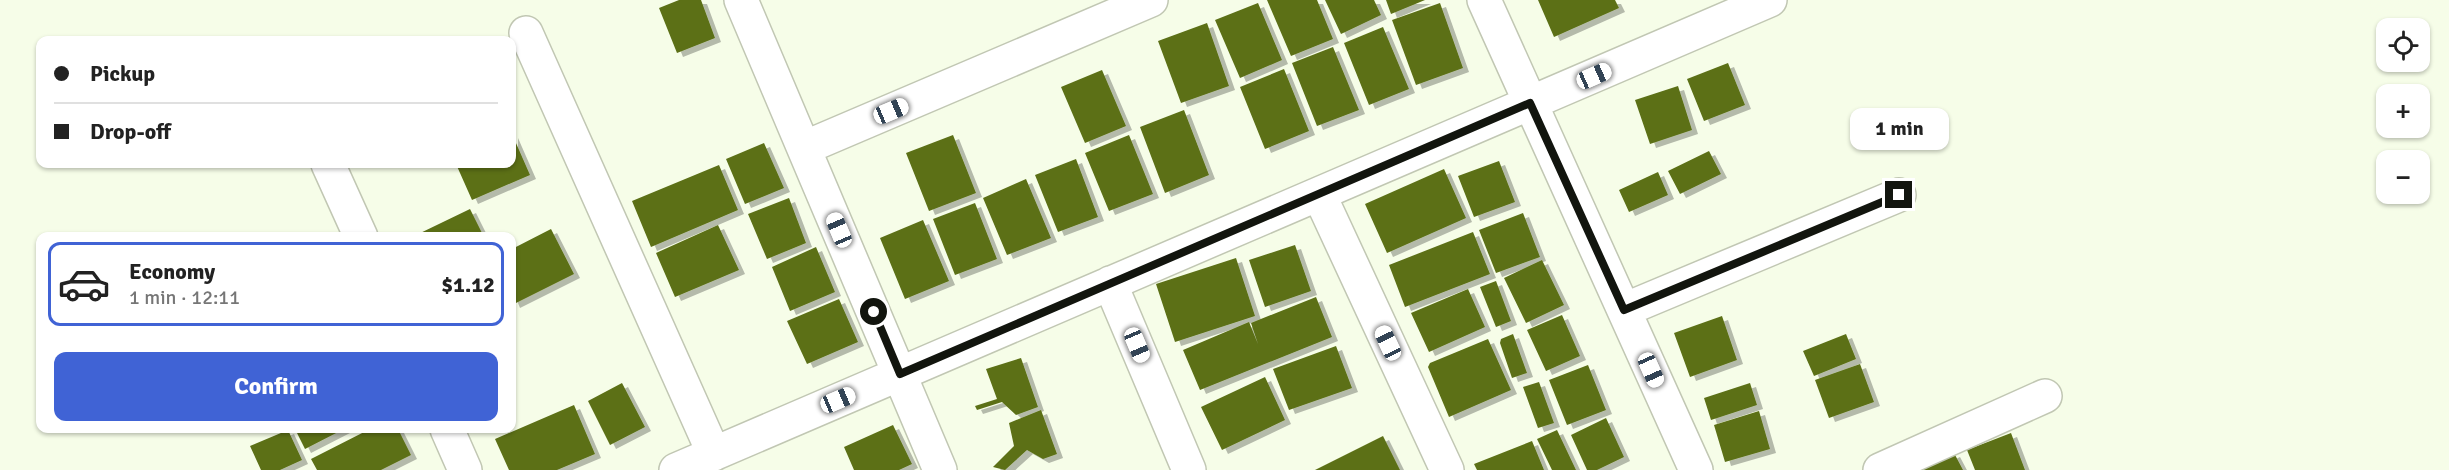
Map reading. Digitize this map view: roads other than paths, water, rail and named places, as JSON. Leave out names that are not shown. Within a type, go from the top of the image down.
[{"type":"street","points":[[741,0],[940,470]]},
{"type":"street","points":[[804,148],[1151,0]]},
{"type":"street","points":[[1484,0],[1696,470]]},
{"type":"street","points":[[676,470],[1530,103],[1749,4]]},
{"type":"street","points":[[526,33],[714,454]]},
{"type":"street","points":[[330,168],[359,232]]},
{"type":"street","points":[[1319,194],[1447,470]]},
{"type":"street","points":[[1624,310],[1899,195]]},
{"type":"street","points":[[1110,283],[1190,470]]},
{"type":"street","points":[[1880,470],[2045,396]]},
{"type":"street","points":[[449,433],[465,470]]}]
